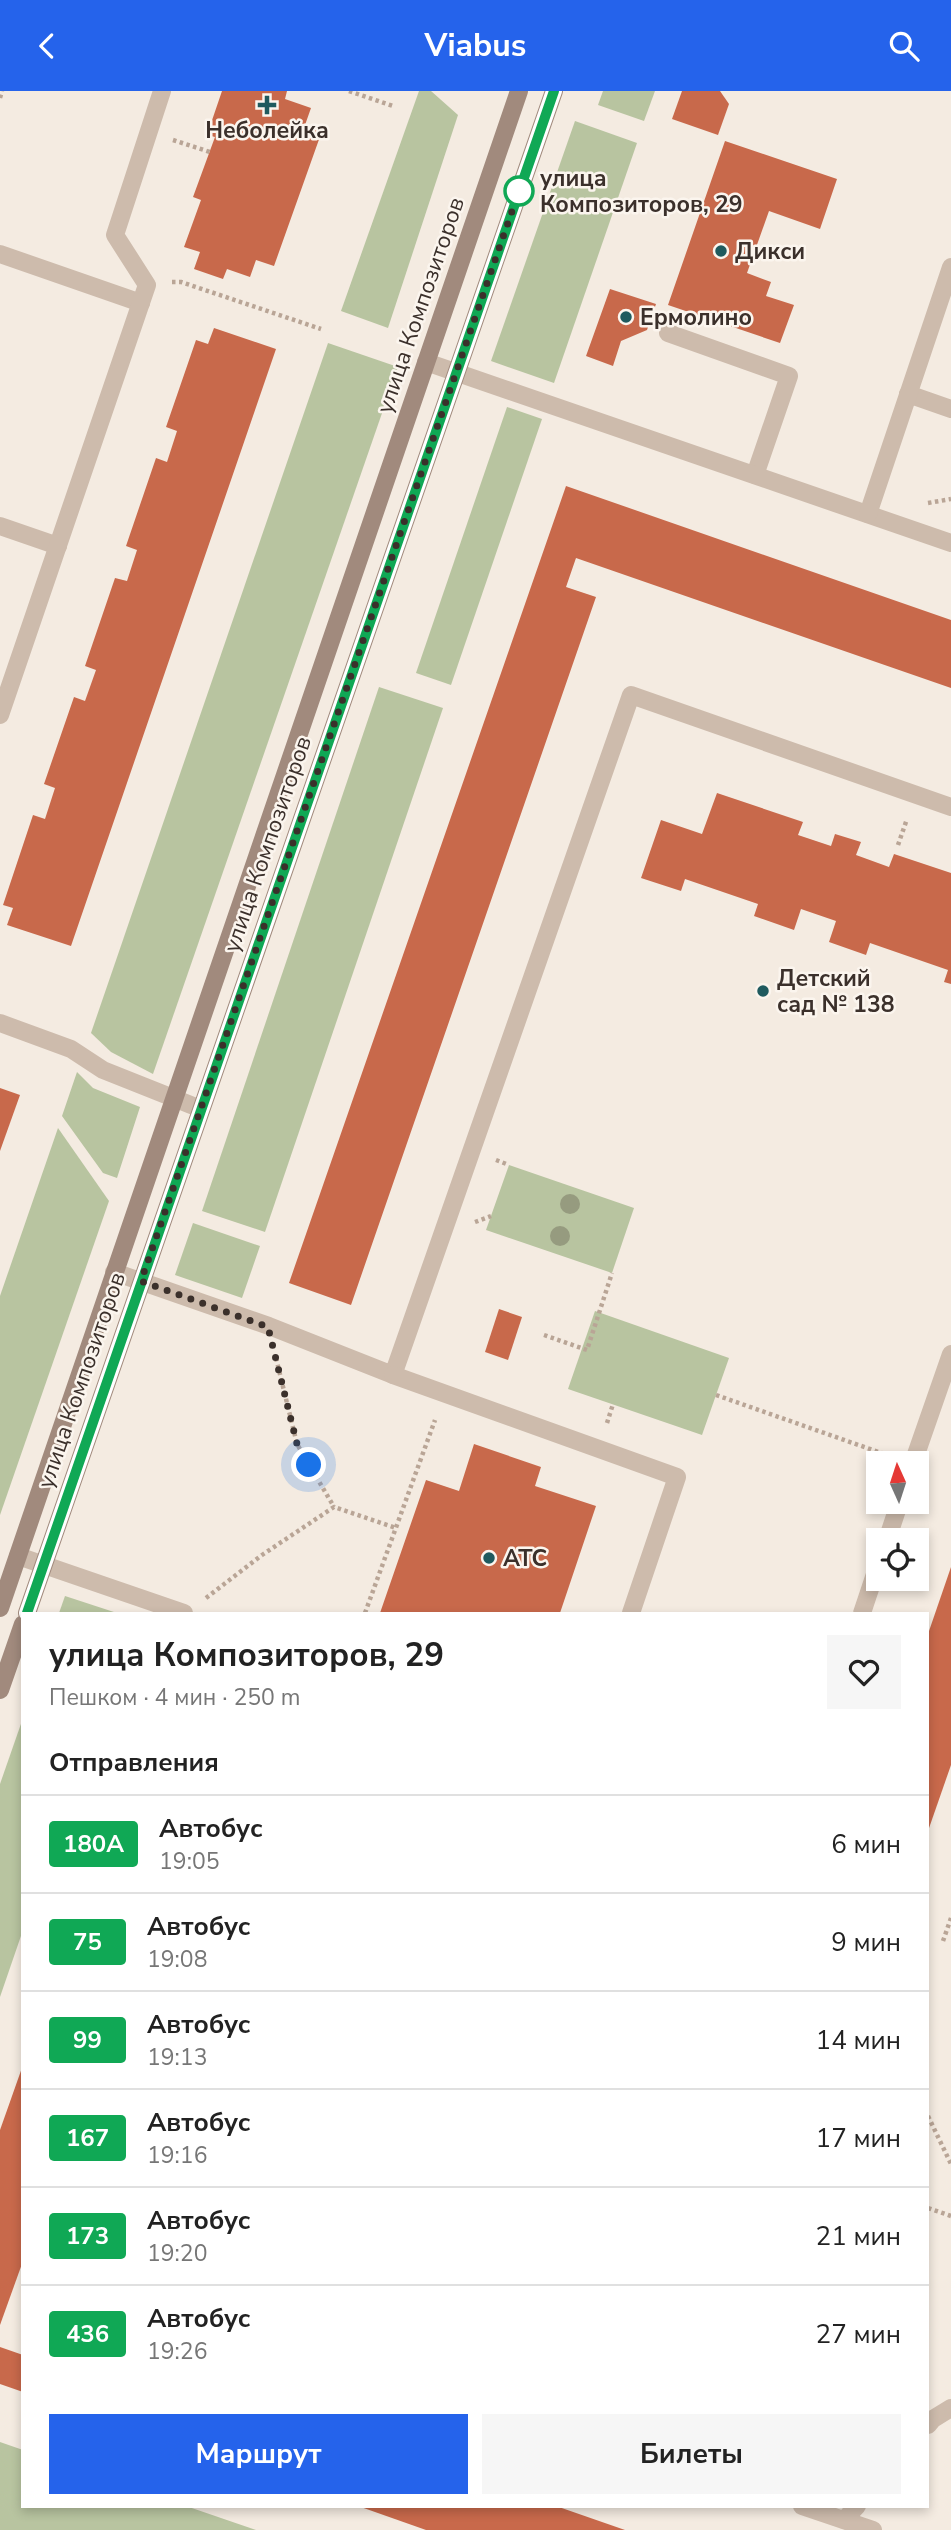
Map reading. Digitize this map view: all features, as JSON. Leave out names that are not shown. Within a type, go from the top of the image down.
[{"type":"street","name":"улица Композиторов","points":[[0,1608],[519,91]]},
{"type":"street","name":"улица Композиторов","points":[[27,1612],[554,91]]},
{"type":"street","points":[[0,1689],[21,1630]]},
{"type":"lane","points":[[0,715],[147,285],[115,236],[162,91]]},
{"type":"lane","points":[[0,254],[141,303]]},
{"type":"lane","points":[[868,514],[951,267]]},
{"type":"lane","points":[[668,333],[789,376],[755,475]]},
{"type":"lane","points":[[426,362],[951,543]]},
{"type":"lane","points":[[908,394],[951,409]]},
{"type":"lane","points":[[0,526],[58,546]]},
{"type":"lane","points":[[393,1375],[631,695],[951,807]]},
{"type":"lane","points":[[0,1023],[71,1049],[103,1070],[201,1109]]},
{"type":"lane","points":[[114,1272],[677,1477],[631,1612]]},
{"type":"lane","points":[[917,1451],[951,1354]]},
{"type":"lane","points":[[18,1556],[190,1609]]},
{"type":"lane","points":[[862,1612],[869,1591]]},
{"type":"lane","points":[[929,2424],[951,2408]]},
{"type":"lane","points":[[808,2508],[873,2530]]},
{"type":"lane","points":[[844,2520],[855,2508]]},
{"type":"path","points":[[0,98],[2,91]]},
{"type":"path","points":[[349,91],[393,106]]},
{"type":"path","points":[[149,131],[210,152]]},
{"type":"path","points":[[147,285],[180,282],[321,330]]},
{"type":"path","points":[[544,1335],[587,1350],[611,1273]]},
{"type":"path","points":[[268,1327],[297,1444],[334,1507],[396,1528]]},
{"type":"path","points":[[365,1612],[445,1394]]},
{"type":"path","points":[[716,1395],[875,1451]]},
{"type":"path","points":[[190,1609],[262,1555],[334,1507]]},
{"type":"path","points":[[943,1941],[951,1917]]},
{"type":"path","points":[[929,2118],[951,2164]]},
{"type":"path","points":[[929,2208],[951,2216]]},
{"type":"green space","points":[[419,91],[431,91],[458,115],[388,328],[341,311]]},
{"type":"green space","points":[[603,91],[655,91],[644,121],[598,105]]},
{"type":"green space","points":[[575,121],[637,143],[554,383],[491,361]]},
{"type":"green space","points":[[328,343],[398,367],[153,1074],[111,1052],[91,1033]]},
{"type":"green space","points":[[507,407],[542,419],[451,685],[416,673]]},
{"type":"green space","points":[[379,687],[443,708],[265,1232],[202,1211]]},
{"type":"green space","points":[[77,1072],[93,1088],[140,1107],[117,1178],[103,1173],[62,1116]]},
{"type":"green space","points":[[58,1128],[109,1201],[0,1515],[0,1296]]},
{"type":"green space","points":[[509,1165],[634,1208],[612,1273],[486,1230]]},
{"type":"green space","points":[[193,1223],[260,1246],[242,1298],[175,1275]]},
{"type":"green space","points":[[595,1311],[729,1358],[702,1435],[568,1389]]},
{"type":"green space","points":[[65,1596],[114,1612],[59,1612]]},
{"type":"green space","points":[[21,1724],[21,1936],[0,1997],[0,1784]]},
{"type":"green space","points":[[0,2442],[21,2449],[21,2508],[192,2508],[256,2530],[0,2530]]},
{"type":"building","points":[[222,91],[287,91],[285,99],[311,108],[305,125],[322,131],[274,266],[256,260],[250,277],[227,269],[223,279],[194,269],[200,252],[184,247],[201,200],[193,197],[215,137],[207,135]]},
{"type":"building","points":[[682,91],[720,91],[729,104],[718,135],[672,119]]},
{"type":"building","name":"Дикси","points":[[725,141],[837,179],[820,229],[769,211],[747,273],[771,282],[766,296],[794,305],[780,343],[668,305]]},
{"type":"building","name":"Ермолино","points":[[610,289],[656,304],[647,330],[621,341],[613,366],[586,356]]},
{"type":"building","points":[[214,328],[276,349],[71,946],[7,925],[13,908],[3,905],[33,815],[45,819],[55,788],[44,784],[74,697],[85,701],[96,670],[85,666],[115,578],[127,581],[137,550],[126,546],[156,458],[167,462],[177,431],[166,427],[196,340],[208,344]]},
{"type":"building","points":[[566,486],[951,620],[951,688],[576,558],[566,587],[596,597],[351,1305],[289,1283]]},
{"type":"building","points":[[717,793],[803,822],[798,835],[831,846],[835,834],[861,842],[856,855],[889,867],[894,854],[951,873],[951,984],[944,982],[948,970],[870,943],[866,955],[829,942],[836,921],[801,909],[794,930],[754,916],[758,904],[685,879],[681,891],[641,878],[661,820],[702,834]]},
{"type":"building","points":[[0,1088],[20,1095],[0,1151]]},
{"type":"building","points":[[499,1309],[522,1317],[508,1360],[485,1352]]},
{"type":"building","name":"АТС","points":[[474,1444],[541,1467],[535,1486],[596,1506],[560,1612],[380,1612],[426,1480],[459,1491]]},
{"type":"building","points":[[951,1567],[951,1765],[929,1828],[929,1631]]},
{"type":"building","points":[[21,2071],[21,2267],[0,2325],[0,2130]]},
{"type":"building","points":[[0,2347],[21,2354],[21,2391],[0,2384]]},
{"type":"building","points":[[364,2508],[562,2508],[625,2530],[426,2530]]},
{"type":"bus line","name":"180А","points":[[27,1612],[554,91]]},
{"type":"place","name":"Неболейка","points":[[267,105]]},
{"type":"place","name":"улица Композиторов, 29","points":[[519,191]]},
{"type":"place","name":"Дикси","points":[[721,251]]},
{"type":"place","name":"Ермолино","points":[[626,317]]},
{"type":"place","name":"Детский сад № 138","points":[[763,991]]},
{"type":"place","name":"АТС","points":[[489,1558]]},
{"type":"route","points":[[309,1465],[297,1444],[268,1327],[141,1281],[519,191]]}]
